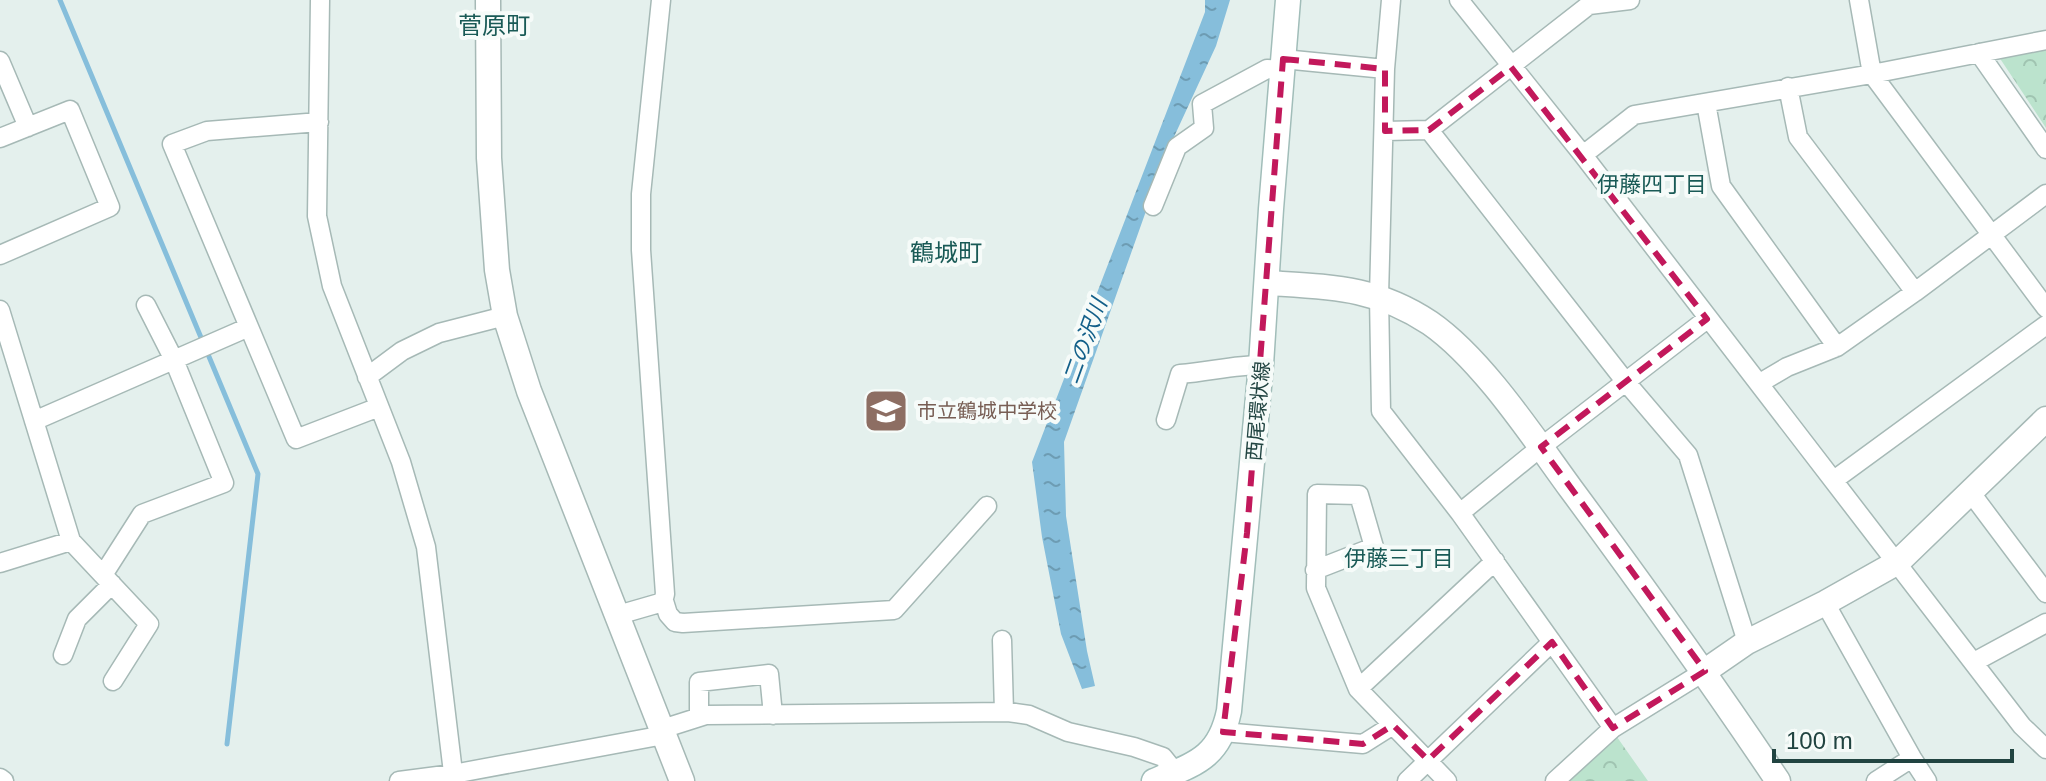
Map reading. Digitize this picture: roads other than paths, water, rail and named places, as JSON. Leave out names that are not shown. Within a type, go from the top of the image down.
[{"type":"street","points":[[320,0],[317,216],[332,286],[401,462],[426,547],[453,777]]},
{"type":"street","points":[[488,0],[489,158],[497,270],[505,316],[529,391],[682,781]]},
{"type":"street","points":[[661,0],[641,194],[641,250],[664,601],[668,614],[675,622],[683,623],[894,610],[987,506]]},
{"type":"street","name":"西尾環状線","points":[[1223,732],[1231,696],[1261,365],[1288,0]]},
{"type":"street","points":[[1391,0],[1385,69],[1379,296],[1381,411],[1460,513],[1613,728]]},
{"type":"street","points":[[1459,0],[1760,383],[2022,726],[2046,749]]},
{"type":"street","points":[[1385,131],[1429,130],[1589,5],[1630,0]]},
{"type":"street","points":[[1859,0],[1872,74],[2046,308]]},
{"type":"street","points":[[1583,155],[1634,115],[2046,40]]},
{"type":"street","points":[[1979,53],[2046,149]]},
{"type":"street","points":[[0,61],[28,127]]},
{"type":"street","points":[[1153,206],[1177,147],[1204,128],[1202,104],[1282,64],[1385,69]]},
{"type":"street","points":[[1788,87],[1798,137],[1915,292]]},
{"type":"street","points":[[1706,103],[1721,186],[1837,347]]},
{"type":"street","points":[[0,138],[70,110],[110,207],[0,255]]},
{"type":"street","points":[[319,122],[207,131],[172,144],[296,439],[379,407]]},
{"type":"street","points":[[1429,130],[1625,381],[1688,455],[1747,642]]},
{"type":"street","points":[[1760,383],[1787,367],[1837,347],[2046,194]]},
{"type":"street","points":[[1268,283],[1340,287],[1379,296],[1429,322],[1456,343],[1541,447],[1705,671],[1778,781]]},
{"type":"street","points":[[63,655],[77,619],[107,580],[142,514],[224,483],[174,360],[146,305]]},
{"type":"street","points":[[0,310],[7,362],[34,421],[71,541],[149,624],[113,681]]},
{"type":"street","points":[[367,377],[402,351],[439,333],[505,316]]},
{"type":"street","points":[[1460,513],[1707,319]]},
{"type":"street","points":[[1834,480],[2046,325]]},
{"type":"street","points":[[34,421],[249,327]]},
{"type":"street","points":[[1166,420],[1180,374],[1235,365],[1261,365]]},
{"type":"street","points":[[1555,781],[1613,728],[1747,642],[1898,562],[2046,419]]},
{"type":"street","points":[[1971,493],[2046,593]]},
{"type":"street","points":[[1315,570],[1374,547],[1359,495],[1317,494],[1315,570],[1316,588],[1358,689],[1447,781]]},
{"type":"street","points":[[0,563],[71,541]]},
{"type":"street","points":[[1358,689],[1495,561]]},
{"type":"street","points":[[618,615],[664,601]]},
{"type":"street","points":[[1825,603],[1927,781]]},
{"type":"street","points":[[1974,662],[2046,623]]},
{"type":"street","points":[[1002,640],[1004,712]]},
{"type":"street","points":[[1407,781],[1552,642]]},
{"type":"street","points":[[699,717],[699,682],[769,674],[773,715]]},
{"type":"street","points":[[399,781],[453,777],[663,732],[699,717],[853,712],[1004,712],[1029,715],[1068,732],[1163,757],[1164,776],[1206,755],[1220,741],[1223,732],[1363,744],[1393,725]]},
{"type":"street","points":[[1876,781],[1912,758]]},
{"type":"water","name":"二の沢川","points":[[1205,0],[1230,0],[1216,46],[1167,152],[1064,442],[1066,516],[1095,686],[1082,689],[1061,634],[1042,537],[1032,462],[1205,12]]},
{"type":"waterway","points":[[60,0],[258,474],[227,744]]},
{"type":"place","name":"市立鶴城中学校","points":[[886,411]]},
{"type":"district","name":"菅原町","points":[[494,25]]},
{"type":"district","name":"伊藤四丁目","points":[[1652,184]]},
{"type":"district","name":"鶴城町","points":[[946,252]]},
{"type":"district","name":"伊藤三丁目","points":[[1399,558]]}]
